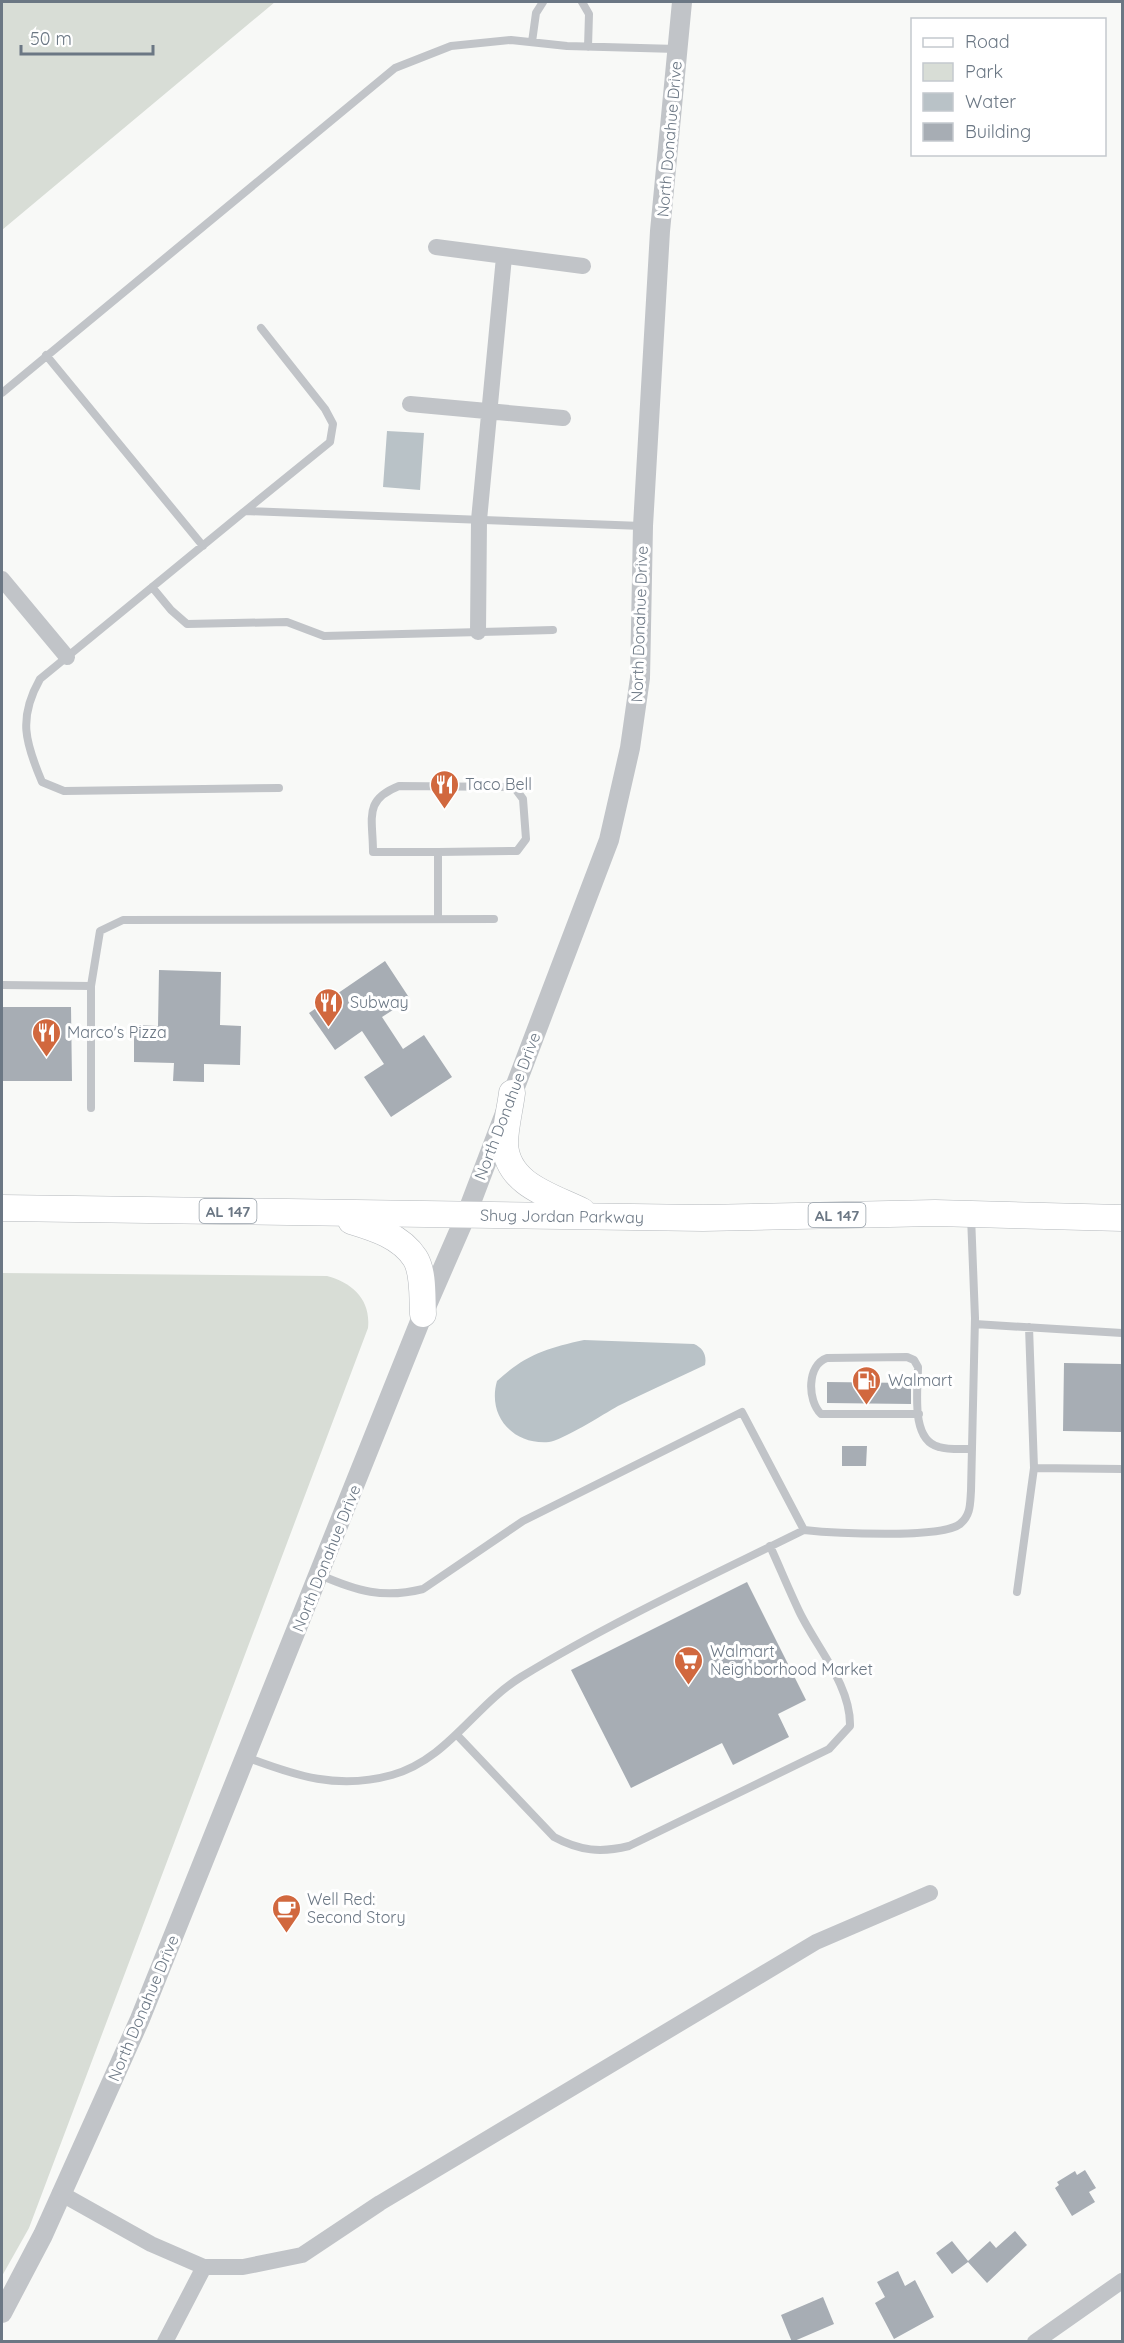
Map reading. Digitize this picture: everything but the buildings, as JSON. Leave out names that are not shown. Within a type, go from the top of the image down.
[{"type":"main road","points":[[512,1093],[505,1143],[507,1160],[515,1173],[528,1185],[591,1215]]},
{"type":"main road","name":"Shug Jordan Parkway","points":[[2,1208],[703,1218],[970,1214],[1122,1218]]},
{"type":"main road","points":[[321,1213],[378,1229],[400,1242],[416,1258],[423,1314]]},
{"type":"street","name":"North Donahue Drive","points":[[2,2313],[43,2235],[140,2019],[423,1314],[467,1213],[609,840],[628,760],[640,678],[643,526],[660,231],[682,2]]},
{"type":"street","points":[[436,247],[583,266]]},
{"type":"street","points":[[478,632],[479,520],[504,257]]},
{"type":"street","points":[[410,404],[563,418]]},
{"type":"street","points":[[2,579],[68,657]]},
{"type":"street","points":[[60,2193],[151,2244],[204,2267],[243,2267],[303,2255],[380,2204],[816,1942],[930,1893]]},
{"type":"street","points":[[165,2342],[204,2267]]},
{"type":"street","points":[[1040,2340],[1122,2281]]},
{"type":"lane","points":[[532,42],[536,13],[543,2]]},
{"type":"lane","points":[[582,2],[590,14],[588,47]]},
{"type":"lane","points":[[2,393],[395,68],[451,46],[511,40],[588,47],[678,49]]},
{"type":"lane","points":[[261,328],[325,409],[333,424],[330,442],[40,679],[29,700],[25,728],[32,759],[42,782],[64,791],[279,788]]},
{"type":"lane","points":[[46,355],[203,546]]},
{"type":"lane","points":[[245,512],[643,526]]},
{"type":"lane","points":[[152,587],[171,610],[188,624],[287,622],[324,636],[553,630]]},
{"type":"lane","points":[[399,786],[514,787],[523,799],[526,839],[517,851],[438,852],[374,852],[373,808],[382,793],[399,786]]},
{"type":"lane","points":[[438,852],[438,919]]},
{"type":"lane","points":[[91,1108],[91,986],[100,932],[123,920],[494,919]]},
{"type":"lane","points":[[2,986],[91,986]]},
{"type":"lane","points":[[246,1756],[293,1775],[328,1782],[365,1781],[393,1775],[420,1764],[458,1736],[492,1699],[519,1678],[584,1642],[804,1530],[839,1533],[947,1530],[959,1524],[970,1511],[975,1324],[970,1214]]},
{"type":"lane","points":[[975,1324],[1122,1333]]},
{"type":"lane","points":[[1017,1592],[1034,1468],[1029,1327]]},
{"type":"lane","points":[[919,1414],[821,1414],[813,1402],[812,1370],[819,1361],[827,1358],[907,1357],[914,1360],[918,1367],[919,1414],[919,1425],[929,1442],[939,1447],[972,1449]]},
{"type":"lane","points":[[320,1575],[356,1591],[404,1594],[423,1589],[523,1521],[742,1412],[804,1530]]},
{"type":"lane","points":[[1034,1468],[1122,1469]]},
{"type":"lane","points":[[458,1736],[554,1837],[569,1845],[607,1852],[629,1846],[829,1749],[850,1726],[850,1713],[845,1697],[799,1612],[770,1546]]},
{"type":"green space","points":[[2,2],[275,2],[2,230]]},
{"type":"green space","points":[[2,1273],[327,1276],[345,1283],[358,1294],[367,1309],[368,1328],[29,2228],[2,2276]]},
{"type":"water","points":[[387,431],[424,433],[420,490],[383,487]]},
{"type":"water","points":[[584,1340],[694,1344],[704,1352],[705,1365],[618,1406],[555,1440],[536,1442],[514,1433],[506,1426],[496,1406],[497,1381],[517,1365],[537,1354]]},
{"type":"place","name":"Taco Bell","points":[[444,810]]},
{"type":"place","name":"Subway","points":[[329,1028]]},
{"type":"place","name":"Marco's Pizza","points":[[46,1058]]},
{"type":"place","name":"Walmart","points":[[867,1406]]},
{"type":"place","name":"Walmart Neighborhood Market","points":[[689,1686]]},
{"type":"place","name":"Well Red: Second Story","points":[[286,1934]]}]
